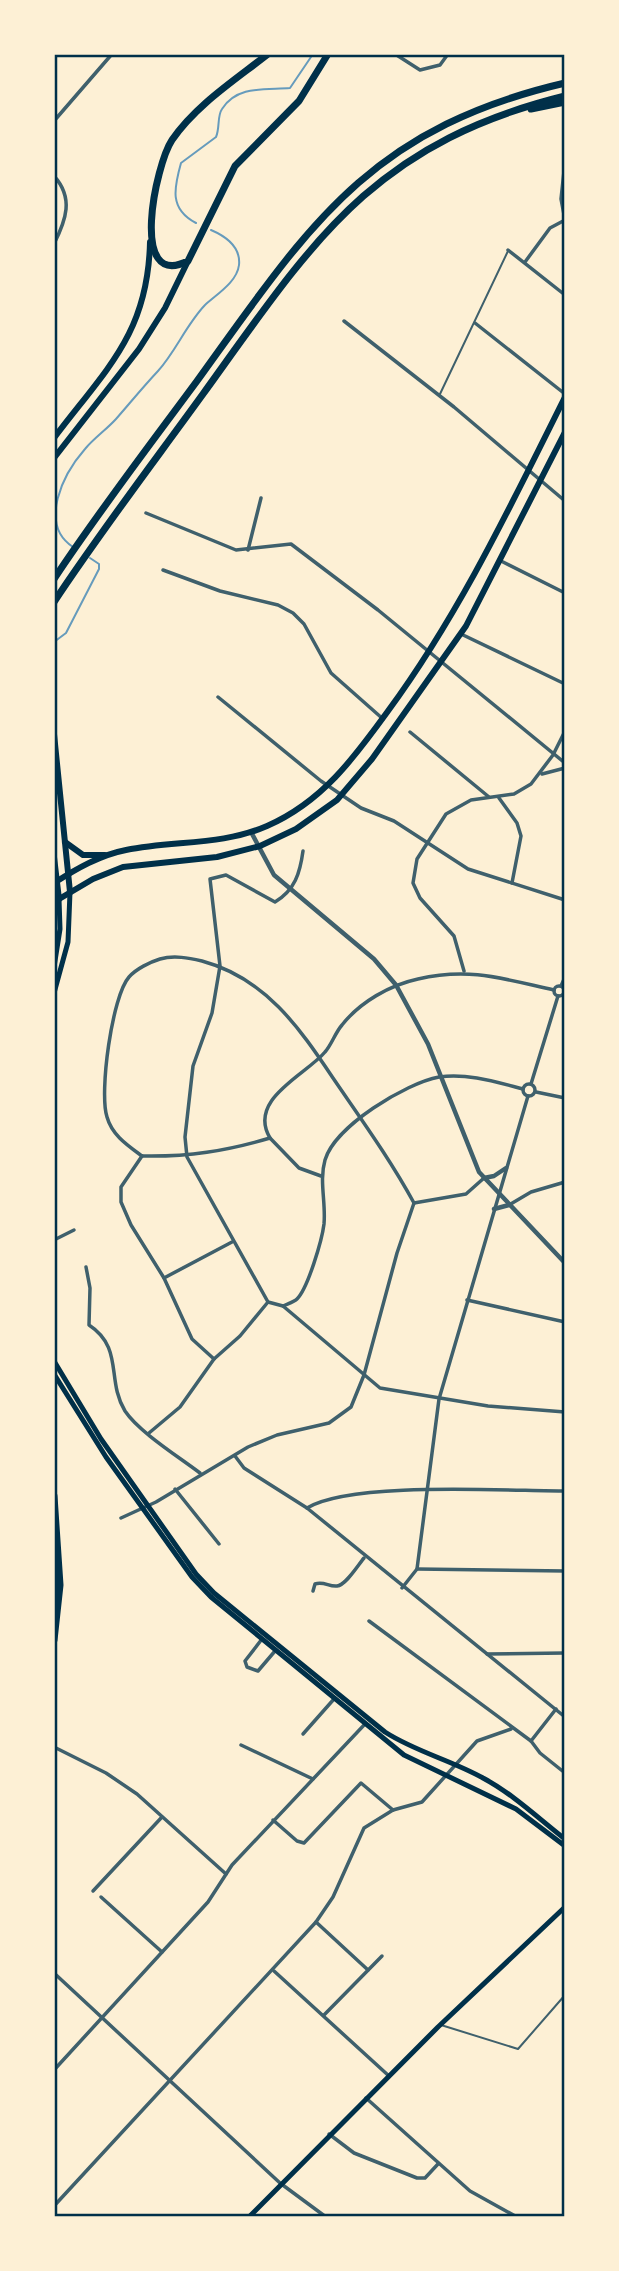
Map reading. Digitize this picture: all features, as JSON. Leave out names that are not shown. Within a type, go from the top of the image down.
[{"type":"highway","points":[[268,54],[200,110],[173,139],[156,178],[151,226],[155,250],[162,261],[176,265],[188,261],[235,166],[299,101],[328,54]]},
{"type":"highway","points":[[54,579],[281,265],[343,194],[390,156],[440,125],[508,97],[565,83]]},
{"type":"highway","points":[[54,602],[282,284],[340,216],[412,158],[463,129],[506,112],[565,99]]},
{"type":"highway","points":[[54,1496],[60,1585],[54,1640]]},
{"type":"main road","points":[[54,438],[106,373],[132,331],[147,283],[151,226]]},
{"type":"main road","points":[[54,458],[139,349],[165,308],[188,261]]},
{"type":"main road","points":[[65,842],[83,855],[221,840],[251,832],[292,813],[328,786],[383,719],[429,654],[472,582],[565,396]]},
{"type":"main road","points":[[57,901],[102,874],[135,864],[217,857],[260,846],[296,829],[342,795],[365,769],[461,634],[501,561],[565,432]]},
{"type":"main road","points":[[54,734],[69,892],[67,950],[54,993]]},
{"type":"main road","points":[[56,882],[110,854]]},
{"type":"main road","points":[[54,857],[60,923],[54,967]]},
{"type":"main road","points":[[54,1361],[76,1402],[145,1506]]},
{"type":"main road","points":[[54,1374],[88,1431],[208,1587],[263,1637],[404,1755],[516,1808],[565,1846]]},
{"type":"main road","points":[[367,1722],[409,1747],[456,1765],[503,1790],[565,1839]]},
{"type":"main road","points":[[250,2217],[329,2134],[565,1907]]},
{"type":"street","points":[[54,121],[112,54]]},
{"type":"street","points":[[395,54],[420,70],[440,65],[448,54]]},
{"type":"street","points":[[525,262],[550,228],[565,220],[561,187],[565,162]]},
{"type":"street","points":[[54,176],[67,199],[64,225],[54,244]]},
{"type":"street","points":[[508,250],[565,295]]},
{"type":"street","points":[[344,321],[565,501]]},
{"type":"street","points":[[475,323],[565,396]]},
{"type":"street","points":[[248,550],[261,498]]},
{"type":"street","points":[[146,513],[236,550],[291,544],[565,766],[540,774]]},
{"type":"street","points":[[501,561],[565,593]]},
{"type":"street","points":[[163,570],[220,591],[278,605],[293,613],[304,624],[331,673],[383,719]]},
{"type":"street","points":[[461,634],[565,684]]},
{"type":"street","points":[[218,697],[328,786],[361,808],[394,821],[468,869],[565,900]]},
{"type":"street","points":[[410,732],[489,797]]},
{"type":"street","points":[[464,971],[448,925],[420,898],[413,883],[416,859],[446,814],[471,800],[514,794],[531,784],[553,755],[565,732]]},
{"type":"street","points":[[499,797],[517,823],[521,836],[512,883]]},
{"type":"street","points":[[251,832],[270,870],[290,890],[374,959],[396,985],[428,1044],[472,1159],[498,1194],[565,1263]]},
{"type":"street","points":[[303,851],[296,881],[290,890],[275,902],[226,875],[210,880],[219,966],[212,1013],[193,1066],[185,1137],[187,1157],[232,1242],[268,1302],[283,1306],[380,1388],[439,1399],[565,1412]]},
{"type":"street","points":[[121,1518],[263,1440],[313,1429],[341,1416],[351,1407],[364,1375],[414,1203],[362,1117],[320,1056],[275,1001],[254,985],[219,966],[187,957],[163,958],[147,963],[129,977],[117,1002],[105,1089],[106,1116],[113,1132],[142,1156],[187,1157],[239,1148],[270,1138]]},
{"type":"street","points":[[321,1176],[299,1168],[270,1138],[265,1124],[267,1110],[277,1094],[320,1056],[352,1014],[396,985],[464,971],[554,990],[561,986],[565,977]]},
{"type":"street","points":[[523,1089],[531,1084],[558,996],[564,992],[561,986]]},
{"type":"street","points":[[554,990],[558,996]]},
{"type":"street","points":[[283,1306],[297,1300],[305,1285],[324,1225],[321,1176],[326,1156],[344,1132],[398,1094],[440,1077],[468,1076],[523,1089],[528,1096]]},
{"type":"street","points":[[531,1084],[535,1091],[565,1098]]},
{"type":"street","points":[[402,1588],[417,1569],[425,1490],[439,1399],[528,1096],[535,1091]]},
{"type":"street","points":[[142,1156],[121,1187],[121,1202],[131,1225],[164,1278],[192,1339],[214,1359]]},
{"type":"street","points":[[414,1203],[466,1194],[484,1178],[494,1176],[506,1168]]},
{"type":"street","points":[[494,1209],[509,1205],[531,1192],[565,1182]]},
{"type":"street","points":[[54,1240],[74,1230]]},
{"type":"street","points":[[164,1278],[232,1242]]},
{"type":"street","points":[[86,1267],[90,1288],[89,1325],[101,1333],[110,1347],[118,1393],[126,1412],[200,1473]]},
{"type":"street","points":[[467,1300],[565,1322]]},
{"type":"street","points":[[149,1433],[180,1407],[214,1359],[240,1336],[268,1302]]},
{"type":"street","points":[[235,1456],[244,1468],[307,1508],[364,1558],[565,1717]]},
{"type":"street","points":[[175,1489],[219,1544]]},
{"type":"street","points":[[307,1508],[319,1500],[425,1490],[565,1491]]},
{"type":"street","points":[[313,1591],[315,1584],[321,1582],[335,1587],[341,1585],[364,1558]]},
{"type":"street","points":[[417,1569],[565,1571]]},
{"type":"street","points":[[369,1621],[456,1684],[511,1729],[531,1741],[540,1753],[565,1773]]},
{"type":"street","points":[[263,1637],[245,1661],[252,1671],[258,1671],[277,1648]]},
{"type":"street","points":[[487,1654],[565,1653]]},
{"type":"street","points":[[303,1734],[336,1697]]},
{"type":"street","points":[[531,1741],[556,1709]]},
{"type":"street","points":[[54,2070],[208,1902],[226,1874],[273,1820],[367,1722]]},
{"type":"street","points":[[54,2206],[316,1922],[333,1897],[364,1828],[393,1810],[422,1802],[481,1739],[511,1729]]},
{"type":"street","points":[[241,1745],[313,1779]]},
{"type":"street","points":[[54,1747],[106,1773],[162,1817],[226,1874]]},
{"type":"street","points":[[273,1820],[297,1841],[304,1843],[361,1783],[393,1810]]},
{"type":"street","points":[[93,1891],[162,1817]]},
{"type":"street","points":[[101,1897],[162,1952]]},
{"type":"street","points":[[316,1922],[368,1970]]},
{"type":"street","points":[[324,2015],[382,1956]]},
{"type":"street","points":[[274,1970],[389,2076]]},
{"type":"street","points":[[54,1973],[280,2183],[326,2217]]},
{"type":"street","points":[[366,2098],[470,2191],[517,2217]]},
{"type":"street","points":[[329,2134],[354,2153],[417,2178],[425,2178],[438,2164]]},
{"type":"lane","points":[[439,396],[508,250]]},
{"type":"lane","points":[[440,2025],[515,2049],[523,2045],[565,1995]]},
{"type":"waterway","points":[[196,223],[181,211],[176,197],[181,163],[216,137],[220,112],[228,101],[253,90],[290,88],[313,54]]},
{"type":"waterway","points":[[73,547],[57,526],[56,512],[62,485],[69,472],[89,445],[158,371],[198,313],[235,277],[239,265],[235,247],[211,230]]},
{"type":"waterway","points":[[54,642],[66,633],[99,569],[99,564],[90,558]]}]
